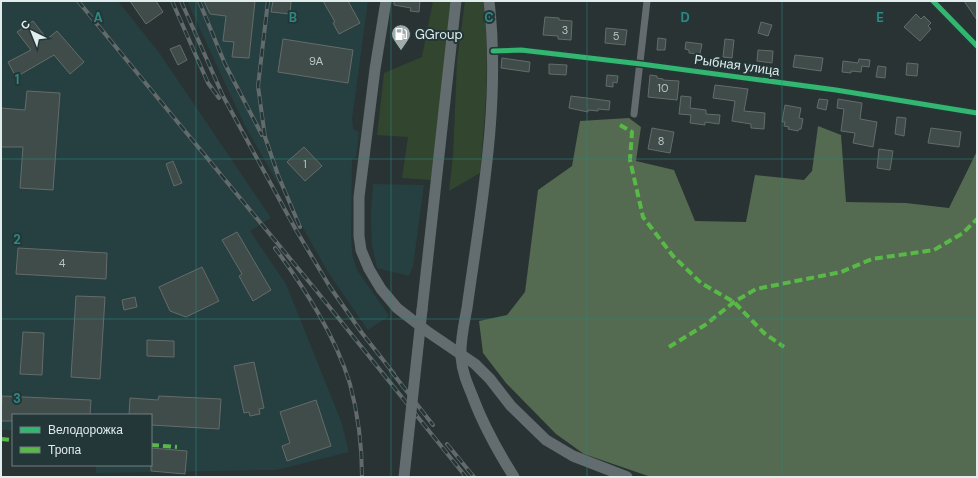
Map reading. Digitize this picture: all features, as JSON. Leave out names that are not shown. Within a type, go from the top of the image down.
[{"type":"main road","points":[[386,1],[375,69],[359,196],[358,229],[361,250],[369,269],[397,308],[460,355],[475,364],[490,379],[511,406],[546,440],[573,456],[627,477]]},
{"type":"main road","points":[[404,477],[456,1]]},
{"type":"main road","points":[[489,1],[493,51],[492,90],[486,173],[467,308],[463,325],[460,355],[464,375],[479,416],[494,446],[514,477]]},
{"type":"street","points":[[634,114],[641,64],[647,1]]},
{"type":"street","points":[[937,2],[977,46]]},
{"type":"street","name":"Рыбная улица","points":[[493,51],[521,50],[641,64],[836,90],[977,113]]},
{"type":"shaded area","points":[[1,1],[118,1],[160,54],[271,218],[250,231],[286,284],[341,421],[349,452],[276,470],[96,473],[96,466],[152,466],[152,414],[12,414],[12,430],[1,430]]},
{"type":"shaded area","points":[[187,1],[368,1],[352,119],[353,129],[359,132],[356,157],[352,159],[352,254],[357,270],[389,316],[368,330],[328,272],[244,124]]},
{"type":"shaded area","points":[[373,184],[424,185],[413,266],[409,276],[377,268],[372,245],[371,214]]},
{"type":"green space","points":[[433,1],[455,1],[431,180],[402,178],[408,137],[377,135],[384,73],[422,57]]},
{"type":"green space","points":[[465,1],[483,1],[487,44],[484,130],[480,173],[449,191],[453,157],[457,61]]},
{"type":"green space","points":[[629,118],[641,127],[636,161],[674,170],[695,221],[746,222],[755,175],[804,180],[812,171],[818,126],[841,135],[846,202],[906,203],[949,208],[977,151],[977,477],[651,477],[584,454],[556,434],[506,383],[483,353],[479,321],[507,315],[525,292],[538,190],[572,166],[580,121]]},
{"type":"building","points":[[130,1],[156,1],[163,12],[146,24]]},
{"type":"building","points":[[204,1],[255,1],[249,58],[232,57],[234,42],[223,41],[226,16],[210,14]]},
{"type":"building","points":[[273,1],[291,1],[290,14],[271,12]]},
{"type":"building","points":[[323,1],[348,1],[360,23],[339,34],[333,23],[335,22]]},
{"type":"building","points":[[394,1],[420,1],[419,12],[410,11],[411,8],[394,5]]},
{"type":"building","points":[[964,1],[977,1],[977,20]]},
{"type":"building","points":[[916,14],[921,19],[924,16],[931,23],[928,26],[931,29],[920,41],[904,27]]},
{"type":"building","points":[[545,17],[572,21],[571,40],[558,39],[558,36],[543,35]]},
{"type":"building","points":[[33,21],[47,39],[57,31],[84,62],[70,74],[54,55],[16,77],[8,62],[31,50],[17,32]]},
{"type":"building","points":[[761,22],[772,25],[768,36],[758,33]]},
{"type":"building","points":[[606,28],[627,30],[625,45],[605,43]]},
{"type":"building","points":[[658,38],[666,39],[665,50],[657,50]]},
{"type":"building","points":[[283,39],[353,50],[348,83],[278,72]]},
{"type":"building","points":[[725,39],[734,40],[732,58],[723,57]]},
{"type":"building","points":[[686,42],[702,44],[700,54],[689,53],[689,50],[685,49]]},
{"type":"building","points":[[180,45],[187,60],[178,65],[170,49]]},
{"type":"building","points":[[758,50],[773,51],[772,63],[757,61]]},
{"type":"building","points":[[795,55],[823,58],[821,71],[793,67]]},
{"type":"building","points":[[502,58],[530,62],[529,72],[501,68]]},
{"type":"building","points":[[859,59],[870,60],[869,67],[862,66],[861,72],[842,72],[843,61],[858,63]]},
{"type":"building","points":[[907,63],[918,64],[917,76],[906,75]]},
{"type":"building","points":[[549,64],[567,65],[566,75],[549,74]]},
{"type":"building","points":[[878,66],[886,67],[885,78],[876,77]]},
{"type":"building","points":[[607,75],[618,76],[617,83],[613,82],[613,87],[606,86]]},
{"type":"building","points":[[650,75],[657,76],[657,78],[663,80],[679,81],[677,100],[648,97]]},
{"type":"building","points":[[715,85],[748,89],[744,111],[765,113],[764,129],[751,128],[751,124],[732,121],[735,101],[713,98]]},
{"type":"building","points":[[27,91],[60,93],[53,190],[20,188],[23,147],[1,147],[1,108],[25,110]]},
{"type":"building","points":[[571,96],[610,101],[609,110],[598,109],[598,111],[588,110],[588,112],[569,108]]},
{"type":"building","points":[[681,96],[691,97],[690,108],[706,110],[706,114],[720,115],[719,124],[705,122],[705,125],[690,123],[691,115],[679,114]]},
{"type":"building","points":[[819,99],[828,100],[826,110],[817,108]]},
{"type":"building","points":[[838,99],[862,103],[860,119],[877,122],[873,147],[853,143],[855,133],[841,131],[844,109],[837,108]]},
{"type":"building","points":[[785,105],[801,108],[799,118],[803,119],[801,129],[798,131],[788,129],[789,127],[784,126],[785,122],[782,122]]},
{"type":"building","points":[[897,117],[906,118],[904,136],[895,134]]},
{"type":"building","points":[[652,128],[674,132],[670,153],[648,149]]},
{"type":"building","points":[[931,128],[961,132],[959,147],[928,143]]},
{"type":"building","points":[[304,147],[322,166],[305,181],[287,162]]},
{"type":"building","points":[[879,149],[893,151],[890,170],[877,168]]},
{"type":"building","points":[[173,161],[182,183],[174,186],[166,164]]},
{"type":"building","points":[[237,232],[271,290],[253,301],[239,276],[242,274],[222,240]]},
{"type":"building","points":[[18,248],[107,253],[106,279],[16,274]]},
{"type":"building","points":[[202,267],[219,301],[186,317],[170,311],[159,287]]},
{"type":"building","points":[[76,296],[105,297],[100,379],[71,377]]},
{"type":"building","points":[[135,297],[137,307],[124,310],[122,300]]},
{"type":"building","points":[[23,332],[44,333],[42,375],[20,374]]},
{"type":"building","points":[[147,340],[174,341],[174,357],[147,356]]},
{"type":"building","points":[[254,362],[264,408],[259,409],[260,414],[250,416],[249,412],[244,413],[234,366]]},
{"type":"building","points":[[2,396],[91,400],[90,414],[12,414],[12,421],[1,421]]},
{"type":"building","points":[[159,396],[221,399],[219,429],[152,425],[152,414],[129,414],[130,398],[158,400]]},
{"type":"building","points":[[316,400],[331,446],[287,461],[282,446],[290,443],[280,412]]},
{"type":"building","points":[[152,448],[187,451],[185,474],[151,471]]},
{"type":"railway","points":[[78,1],[315,289],[466,477]]},
{"type":"railway","points":[[172,1],[208,83],[219,98]]},
{"type":"railway","points":[[181,1],[223,96],[296,230],[330,287],[362,333],[394,374]]},
{"type":"railway","points":[[199,1],[225,64],[262,135]]},
{"type":"railway","points":[[268,1],[258,86],[265,137],[278,175],[300,227]]},
{"type":"railway","points":[[275,248],[308,296],[328,330],[344,366],[353,395],[357,418],[362,477]]},
{"type":"railway","points":[[391,371],[433,425]]},
{"type":"railway","points":[[447,444],[474,477]]},
{"type":"marked path","points":[[620,125],[632,132],[630,160],[643,217],[673,256],[701,283],[734,302],[764,333],[784,347]]},
{"type":"marked path","points":[[669,347],[705,325],[734,302],[756,289],[841,272],[872,259],[934,250],[963,233],[977,219]]},
{"type":"marked path","points":[[1,439],[12,440]]},
{"type":"marked path","points":[[152,445],[177,447]]},
{"type":"cycle path","points":[[933,1],[977,46]]},
{"type":"cycle path","points":[[493,51],[521,50],[641,64],[836,90],[977,113]]},
{"type":"place","name":"GGroup","points":[[401,51]]}]
